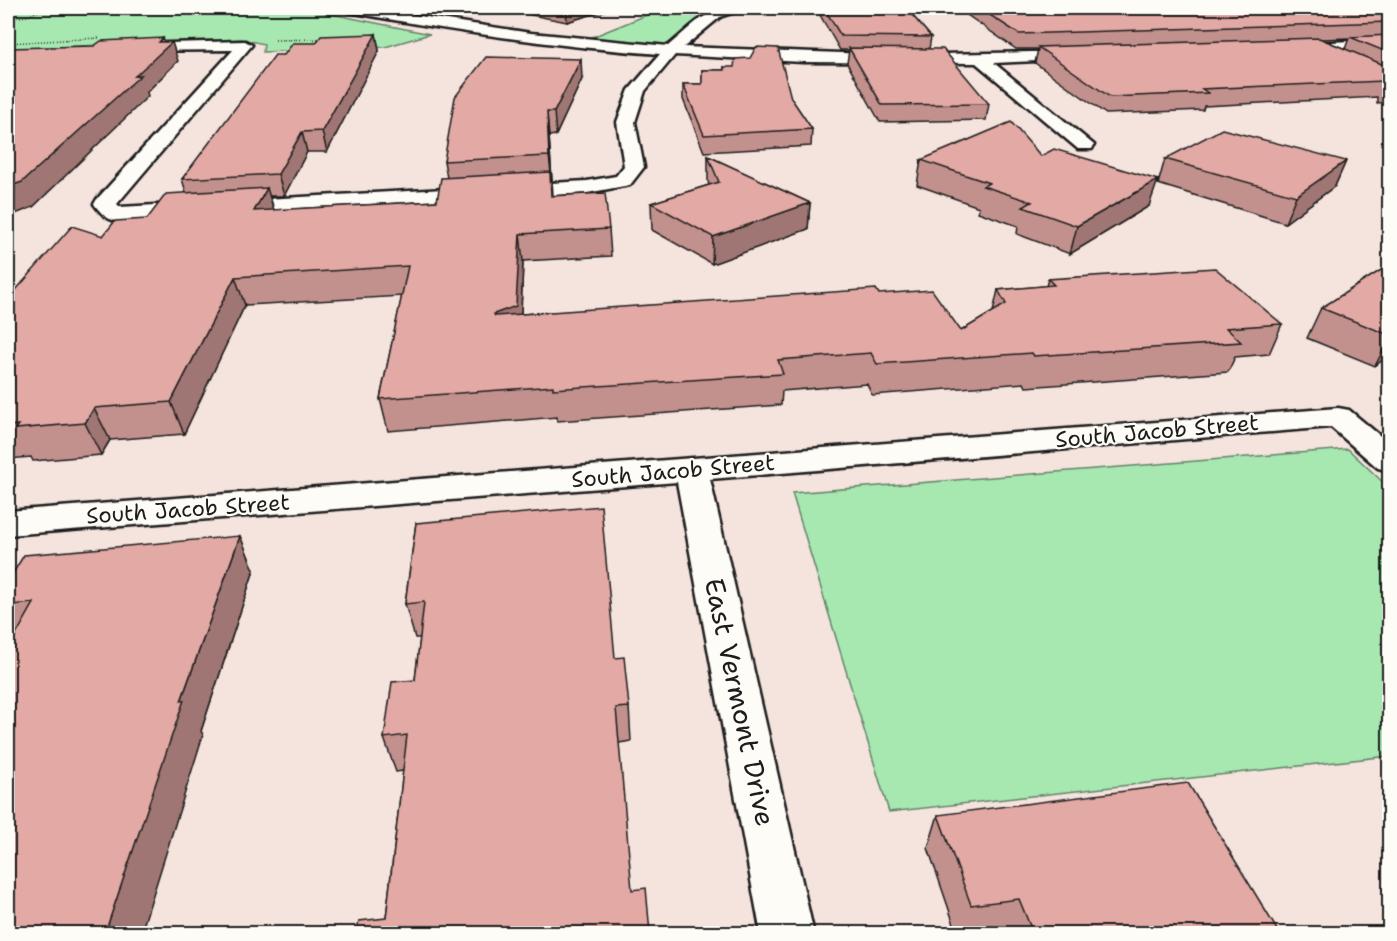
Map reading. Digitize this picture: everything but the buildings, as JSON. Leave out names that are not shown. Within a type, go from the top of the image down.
[{"type":"street","points":[[349,8],[431,24],[553,42],[670,52],[832,59],[980,59],[1099,55]]},
{"type":"street","points":[[114,49],[245,45],[105,204],[115,214],[587,187],[623,181],[634,167],[626,123],[637,90],[670,52],[715,14],[733,8]]},
{"type":"street","points":[[844,8],[939,8]]},
{"type":"street","points":[[431,24],[463,14]]},
{"type":"street","points":[[1278,48],[1389,43]]},
{"type":"street","points":[[1313,47],[1346,61]]},
{"type":"street","points":[[980,59],[1085,145]]},
{"type":"street","name":"South Jacob Street","points":[[8,523],[1338,417],[1389,461]]},
{"type":"street","name":"East Vermont Drive","points":[[691,470],[788,933]]},
{"type":"path","points":[[8,18],[28,16],[38,11],[99,8]]},
{"type":"green space","points":[[8,8],[302,8],[430,34],[385,47],[263,52],[264,44],[241,39],[8,49]]},
{"type":"green space","points":[[664,8],[733,8],[715,14],[670,52],[575,44]]},
{"type":"green space","points":[[1348,449],[1389,488],[1389,756],[889,812],[792,493]]}]
